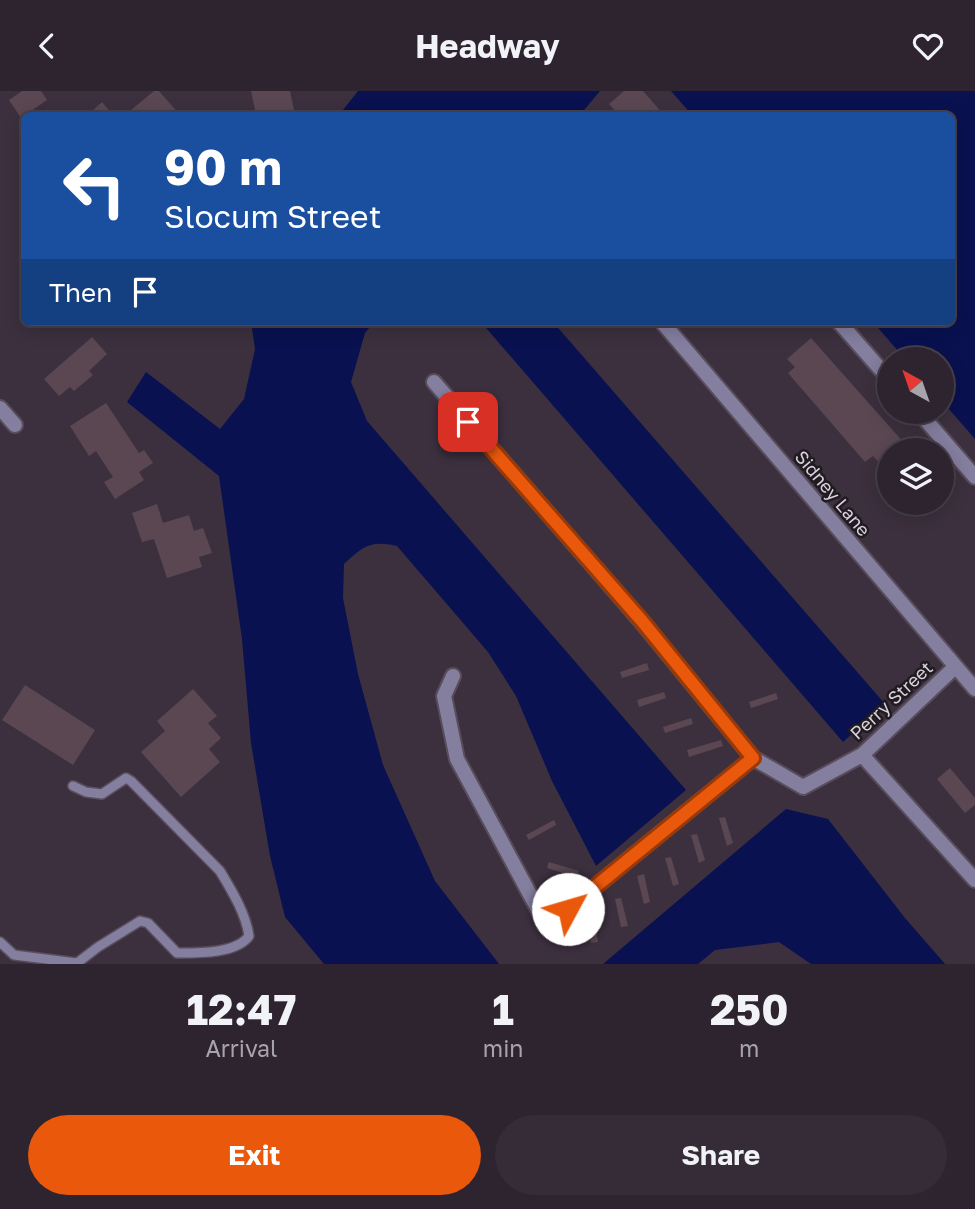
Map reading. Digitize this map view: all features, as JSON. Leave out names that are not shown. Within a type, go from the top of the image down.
[{"type":"street","name":"Sidney Lane","points":[[665,326],[975,689]]},
{"type":"street","points":[[843,326],[877,365]]},
{"type":"street","points":[[433,382],[642,621],[753,758],[547,926],[457,759],[444,696],[453,676]]},
{"type":"street","points":[[0,408],[15,425]]},
{"type":"street","points":[[929,424],[975,477]]},
{"type":"street","name":"Perry Street","points":[[753,758],[803,787],[862,755],[955,667]]},
{"type":"street","points":[[862,755],[975,880]]},
{"type":"lane","points":[[0,942],[14,955],[77,963],[97,947],[140,921],[148,923],[177,953],[203,954],[239,946],[249,936],[231,889],[220,871],[131,782],[126,778],[103,794],[86,792],[73,786]]},
{"type":"shaded area","points":[[358,91],[600,91],[582,112],[341,112]]},
{"type":"shaded area","points":[[671,91],[975,91],[975,439],[954,415],[954,347],[895,347],[876,326],[955,326],[955,112],[689,112]]},
{"type":"shaded area","points":[[252,326],[371,326],[365,333],[351,382],[367,421],[686,790],[596,866],[552,781],[516,696],[488,652],[397,546],[368,546],[344,564],[343,598],[358,674],[383,765],[435,881],[499,964],[324,964],[285,917],[270,856],[251,743],[242,639],[219,476],[127,402],[146,372],[220,429],[244,399],[255,349]]},
{"type":"shaded area","points":[[484,326],[556,326],[885,704],[843,742]]},
{"type":"shaded area","points":[[786,809],[828,819],[905,918],[945,964],[811,964],[779,942],[715,950],[698,964],[603,964]]},
{"type":"building","points":[[22,91],[41,91],[47,100],[30,112],[21,112],[21,118],[9,100]]},
{"type":"building","points":[[154,91],[159,91],[177,112],[129,112]]},
{"type":"building","points":[[251,91],[290,91],[294,112],[255,112]]},
{"type":"building","points":[[624,91],[643,91],[661,112],[616,112],[609,104]]},
{"type":"building","points":[[102,102],[110,112],[91,112]]},
{"type":"building","points":[[92,337],[107,354],[89,371],[93,375],[74,391],[70,387],[59,396],[44,379]]},
{"type":"building","points":[[811,338],[877,412],[877,424],[887,424],[900,438],[877,438],[877,460],[873,456],[865,462],[788,373],[795,367],[787,359]]},
{"type":"building","points":[[106,403],[139,453],[144,450],[153,463],[139,472],[144,480],[115,499],[104,482],[113,477],[96,451],[89,456],[70,426]]},
{"type":"building","points":[[157,504],[163,523],[189,515],[194,531],[203,528],[212,553],[199,557],[202,567],[167,578],[154,539],[142,542],[132,513]]},
{"type":"building","points":[[647,663],[649,670],[622,678],[620,672]]},
{"type":"building","points":[[25,685],[95,730],[73,765],[2,720]]},
{"type":"building","points":[[193,689],[217,716],[208,723],[221,738],[209,749],[220,762],[181,797],[141,752],[165,731],[157,721]]},
{"type":"building","points":[[664,692],[666,698],[639,707],[637,700]]},
{"type":"building","points":[[776,693],[778,699],[751,708],[749,702]]},
{"type":"building","points":[[691,718],[693,724],[665,733],[663,727]]},
{"type":"building","points":[[721,740],[723,746],[689,757],[687,750]]},
{"type":"building","points":[[950,768],[975,798],[975,805],[965,813],[937,779]]},
{"type":"building","points":[[725,817],[733,843],[727,846],[719,818]]},
{"type":"building","points":[[554,820],[556,825],[529,840],[526,835]]},
{"type":"building","points":[[697,834],[705,860],[699,863],[691,835]]},
{"type":"building","points":[[671,857],[679,884],[673,886],[665,858]]},
{"type":"building","points":[[549,862],[579,871],[576,877],[547,868]]},
{"type":"building","points":[[644,874],[650,902],[644,904],[637,876]]},
{"type":"building","points":[[621,898],[628,926],[621,927],[615,899]]},
{"type":"building","points":[[593,915],[598,942],[591,943],[586,916]]},
{"type":"route","points":[[468,422],[642,621],[753,758],[568,909]]}]
